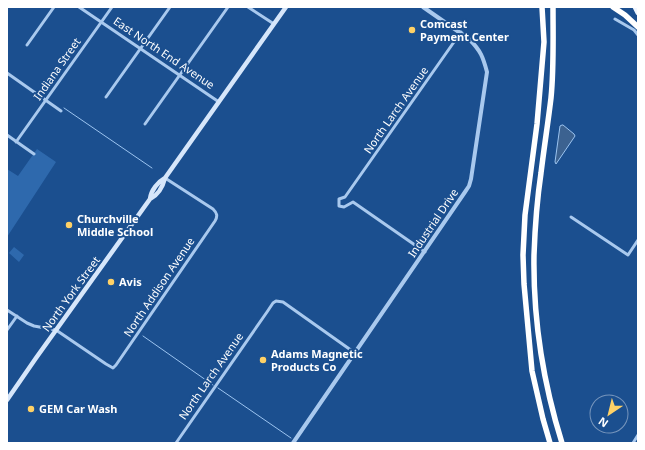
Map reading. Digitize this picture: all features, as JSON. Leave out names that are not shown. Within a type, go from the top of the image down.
[{"type":"highway","points":[[538,7],[544,42]]},
{"type":"highway","points":[[542,7],[544,42],[537,124],[525,215],[523,255],[527,328],[532,371],[550,443]]},
{"type":"highway","points":[[553,7],[551,98],[536,212],[534,255],[537,325],[543,368],[549,397],[562,443]]},
{"type":"highway","points":[[613,7],[638,26]]},
{"type":"main road","name":"North York Street","points":[[7,400],[150,199],[154,197],[163,184],[165,178],[286,7]]},
{"type":"main road","points":[[635,7],[638,13]]},
{"type":"street","points":[[28,44],[54,7]]},
{"type":"street","name":"East North End Avenue","points":[[79,7],[219,102]]},
{"type":"street","name":"Indiana Street","points":[[16,142],[112,7]]},
{"type":"street","points":[[106,97],[170,7]]},
{"type":"street","points":[[146,124],[228,7]]},
{"type":"street","points":[[248,7],[274,24]]},
{"type":"street","name":"Industrial Drive","points":[[293,443],[466,192],[472,177],[487,72],[482,56],[469,39],[461,32],[422,7]]},
{"type":"street","points":[[616,19],[634,30],[638,35]]},
{"type":"street","name":"North Larch Avenue","points":[[425,252],[354,202],[344,207],[339,206],[339,199],[345,197],[461,32]]},
{"type":"street","points":[[7,73],[61,110]]},
{"type":"street","points":[[7,136],[34,154]]},
{"type":"street","name":"North Addison Avenue","points":[[56,330],[113,368],[118,363],[216,219],[217,215],[213,209],[165,178]]},
{"type":"street","points":[[571,217],[628,256],[638,240]]},
{"type":"street","name":"North Larch Avenue","points":[[176,443],[273,302],[283,302],[355,353]]},
{"type":"street","points":[[7,310],[34,326],[56,330]]},
{"type":"street","points":[[7,330],[17,316]]},
{"type":"street","points":[[633,443],[638,435]]},
{"type":"shaded area","points":[[562,125],[575,136],[556,164],[555,162],[560,126]]},
{"type":"shaded area","points":[[37,149],[56,162],[7,237],[7,169],[18,176]]},
{"type":"shaded area","points":[[14,247],[24,255],[19,262],[9,253]]},
{"type":"waterway","points":[[64,108],[152,168]]},
{"type":"waterway","points":[[143,336],[213,385]]},
{"type":"waterway","points":[[218,388],[291,438]]},
{"type":"place","name":"Comcast Payment Center","points":[[412,30]]},
{"type":"place","name":"Churchville Middle School","points":[[69,225]]},
{"type":"place","name":"Avis","points":[[111,282]]},
{"type":"place","name":"Adams Magnetic Products Co","points":[[263,360]]},
{"type":"place","name":"GEM Car Wash","points":[[31,409]]}]
